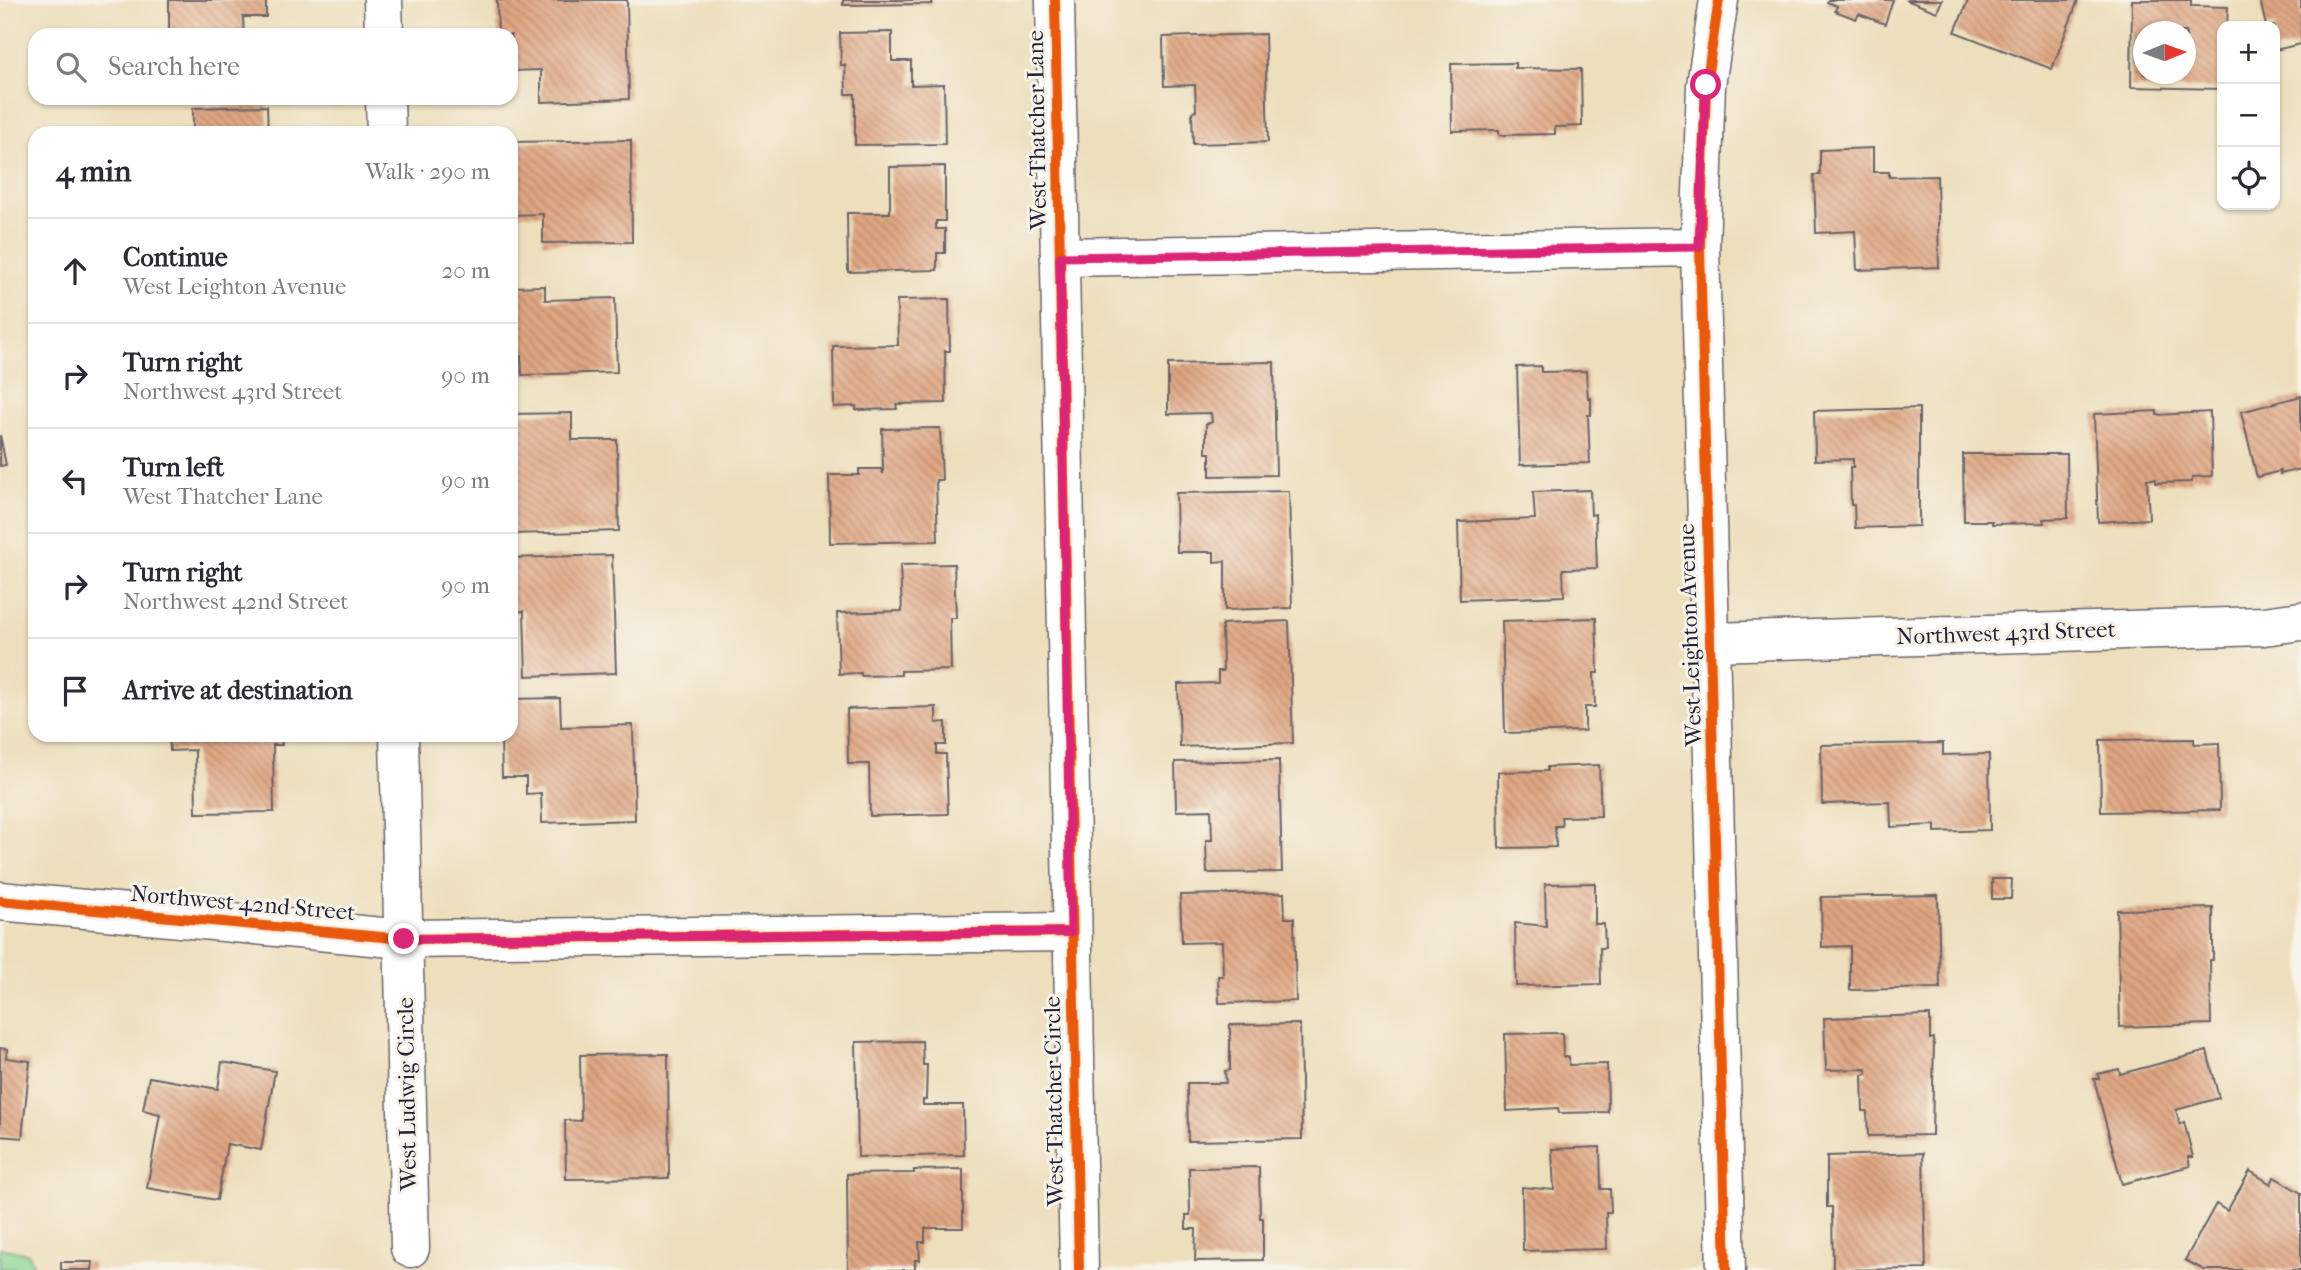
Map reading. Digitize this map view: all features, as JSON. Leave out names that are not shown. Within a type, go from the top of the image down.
[{"type":"street","points":[[383,0],[384,28]]},
{"type":"street","name":"West Thatcher Lane","points":[[1055,0],[1071,932]]},
{"type":"street","name":"West Leighton Avenue","points":[[1719,0],[1706,85],[1699,247],[1726,1270]]},
{"type":"street","points":[[385,105],[386,126]]},
{"type":"street","points":[[1060,257],[1699,247]]},
{"type":"street","name":"Northwest 43rd Street","points":[[1711,642],[2264,626],[2301,621]]},
{"type":"street","name":"West Ludwig Circle","points":[[398,742],[410,1248]]},
{"type":"street","name":"Northwest 42nd Street","points":[[0,901],[404,939],[1071,932]]},
{"type":"street","name":"West Thatcher Circle","points":[[1071,932],[1079,1270]]},
{"type":"green space","points":[[0,1248],[29,1254],[35,1270],[0,1270]]},
{"type":"building","points":[[169,0],[266,0],[266,17],[243,17],[244,28],[169,28]]},
{"type":"building","points":[[497,0],[627,0],[629,99],[541,102],[541,70],[518,71],[518,28],[498,28]]},
{"type":"building","points":[[843,0],[932,0],[932,4],[843,5]]},
{"type":"building","points":[[1893,0],[1885,24],[1859,14],[1856,19],[1835,11],[1837,6],[1827,2]]},
{"type":"building","points":[[1906,0],[1942,0],[1937,12]]},
{"type":"building","points":[[1968,0],[2078,0],[2052,69],[1955,32]]},
{"type":"building","points":[[2132,0],[2191,0],[2191,6],[2228,7],[2227,21],[2217,21],[2217,89],[2131,87]]},
{"type":"building","points":[[2260,0],[2301,0],[2301,44],[2280,49],[2280,21],[2265,21]]},
{"type":"building","points":[[892,32],[892,61],[911,61],[911,85],[944,84],[945,144],[855,145],[855,94],[846,94],[845,65],[841,65],[840,33]]},
{"type":"building","points":[[1265,34],[1268,142],[1193,144],[1195,85],[1164,86],[1163,37]]},
{"type":"building","points":[[1515,63],[1515,68],[1581,69],[1582,126],[1555,127],[1555,134],[1499,135],[1499,130],[1452,131],[1451,64]]},
{"type":"building","points":[[267,106],[268,126],[193,126],[193,108]]},
{"type":"building","points":[[631,140],[632,242],[543,243],[543,214],[518,215],[518,142]]},
{"type":"building","points":[[1873,148],[1873,172],[1889,172],[1889,177],[1937,176],[1939,267],[1857,270],[1855,231],[1816,233],[1814,175],[1820,175],[1820,150]]},
{"type":"building","points":[[945,166],[945,221],[936,221],[936,229],[945,229],[945,253],[937,253],[937,270],[848,272],[847,213],[890,213],[890,167]]},
{"type":"building","points":[[545,286],[545,300],[615,298],[617,372],[522,375],[521,356],[518,356],[518,287]]},
{"type":"building","points":[[949,299],[950,351],[945,351],[946,403],[896,404],[897,409],[856,410],[856,406],[834,407],[833,346],[898,345],[897,300]]},
{"type":"building","points":[[1274,362],[1276,475],[1210,476],[1210,453],[1206,453],[1206,424],[1212,422],[1211,413],[1168,414],[1168,364]]},
{"type":"building","points":[[1541,366],[1541,372],[1586,371],[1588,398],[1591,398],[1591,415],[1588,415],[1590,463],[1520,465],[1517,367]]},
{"type":"building","points":[[2301,396],[2301,469],[2257,477],[2241,412]]},
{"type":"building","points":[[1919,408],[1919,526],[1855,528],[1854,505],[1851,505],[1850,467],[1853,467],[1853,459],[1815,460],[1814,411]]},
{"type":"building","points":[[2157,411],[2157,415],[2210,412],[2212,476],[2192,477],[2192,482],[2156,483],[2156,479],[2147,479],[2149,519],[2098,522],[2094,414]]},
{"type":"building","points":[[572,413],[572,440],[617,440],[619,531],[518,534],[518,414]]},
{"type":"building","points":[[940,428],[942,480],[936,480],[938,541],[830,543],[829,475],[859,475],[859,469],[881,469],[883,474],[882,429]]},
{"type":"building","points":[[0,435],[6,465],[0,466]]},
{"type":"building","points":[[1963,454],[2067,454],[2068,518],[2043,519],[2044,523],[1992,524],[1992,521],[1964,521]]},
{"type":"building","points":[[1590,490],[1591,515],[1595,514],[1597,568],[1563,569],[1564,596],[1460,600],[1458,522],[1535,519],[1533,492]]},
{"type":"building","points":[[1289,491],[1292,608],[1225,610],[1225,561],[1214,562],[1214,552],[1177,552],[1176,493]]},
{"type":"building","points":[[612,555],[616,673],[526,676],[524,611],[518,611],[518,558]]},
{"type":"building","points":[[954,564],[956,618],[950,618],[951,670],[901,671],[901,675],[839,674],[837,613],[902,611],[900,565]]},
{"type":"building","points":[[1596,618],[1598,673],[1594,673],[1595,707],[1585,707],[1585,731],[1505,733],[1502,621]]},
{"type":"building","points":[[1289,621],[1293,743],[1180,747],[1178,684],[1218,683],[1218,671],[1223,671],[1222,624]]},
{"type":"building","points":[[560,698],[561,727],[633,725],[635,820],[542,823],[541,793],[526,794],[526,777],[502,777],[501,742],[518,742],[518,699]]},
{"type":"building","points":[[936,707],[936,723],[946,722],[946,745],[937,745],[937,754],[946,754],[948,814],[870,816],[869,764],[848,764],[847,709]]},
{"type":"building","points":[[2194,739],[2194,744],[2219,743],[2220,810],[2101,812],[2100,740]]},
{"type":"building","points":[[169,742],[282,742],[282,745],[273,745],[274,812],[196,813],[195,750],[170,751]]},
{"type":"building","points":[[1943,743],[1943,755],[1989,754],[1990,830],[1935,832],[1935,825],[1891,827],[1890,802],[1822,804],[1821,745]]},
{"type":"building","points":[[1279,760],[1282,872],[1207,873],[1206,840],[1212,840],[1211,810],[1176,811],[1175,762]]},
{"type":"building","points":[[1599,765],[1601,816],[1561,817],[1562,826],[1555,826],[1556,847],[1499,848],[1498,772],[1547,771],[1547,767]]},
{"type":"building","points":[[1992,879],[2012,879],[2011,899],[1992,899]]},
{"type":"building","points":[[1595,883],[1595,924],[1604,924],[1605,948],[1600,948],[1601,984],[1516,986],[1515,923],[1546,926],[1545,884]]},
{"type":"building","points":[[1284,893],[1285,918],[1294,918],[1296,1001],[1219,1003],[1218,976],[1223,976],[1222,942],[1182,943],[1180,895]]},
{"type":"building","points":[[1938,895],[1940,988],[1850,990],[1850,946],[1822,947],[1821,897]]},
{"type":"building","points":[[2213,908],[2213,960],[2210,960],[2211,1024],[2120,1027],[2117,910]]},
{"type":"building","points":[[1930,1015],[1930,1039],[1934,1038],[1932,1135],[1868,1136],[1867,1111],[1863,1111],[1862,1075],[1867,1074],[1866,1069],[1826,1070],[1824,1018]]},
{"type":"building","points":[[1300,1024],[1302,1139],[1188,1141],[1187,1083],[1226,1083],[1225,1071],[1230,1070],[1230,1025]]},
{"type":"building","points":[[1562,1033],[1563,1057],[1569,1057],[1569,1065],[1607,1064],[1608,1112],[1559,1113],[1558,1108],[1507,1111],[1505,1034]]},
{"type":"building","points":[[922,1041],[923,1065],[927,1065],[926,1100],[923,1100],[923,1105],[963,1105],[964,1155],[858,1157],[856,1042]]},
{"type":"building","points":[[0,1048],[7,1049],[6,1058],[30,1061],[22,1138],[0,1136]]},
{"type":"building","points":[[2207,1051],[2219,1098],[2176,1110],[2180,1124],[2184,1122],[2193,1157],[2188,1157],[2190,1166],[2122,1184],[2094,1079],[2099,1079],[2098,1074],[2119,1069],[2120,1074]]},
{"type":"building","points":[[668,1054],[669,1178],[566,1179],[565,1120],[581,1121],[580,1055]]},
{"type":"building","points":[[222,1062],[275,1071],[261,1150],[227,1144],[217,1200],[147,1188],[160,1114],[143,1110],[149,1077],[218,1089]]},
{"type":"building","points":[[1600,1147],[1601,1189],[1610,1189],[1611,1212],[1606,1212],[1607,1249],[1523,1251],[1522,1187],[1554,1190],[1552,1149]]},
{"type":"building","points":[[1923,1153],[1926,1269],[1833,1270],[1832,1207],[1827,1207],[1827,1156]]},
{"type":"building","points":[[1259,1167],[1263,1260],[1195,1261],[1196,1229],[1186,1229],[1186,1215],[1190,1215],[1189,1168]]},
{"type":"building","points":[[963,1169],[963,1228],[925,1228],[925,1242],[919,1242],[920,1260],[915,1260],[915,1270],[848,1270],[847,1174]]},
{"type":"building","points":[[2250,1171],[2271,1184],[2274,1177],[2301,1193],[2301,1270],[2204,1270],[2185,1260],[2216,1204],[2227,1211]]},
{"type":"building","points":[[61,1262],[93,1262],[92,1270],[61,1270]]},
{"type":"cycle path","points":[[1055,0],[1079,1270]]},
{"type":"cycle path","points":[[1719,0],[1706,85],[1700,247],[1726,1270]]},
{"type":"cycle path","points":[[0,901],[403,939],[1071,932]]},
{"type":"route","points":[[404,939],[1071,932],[1060,257],[1699,247],[1706,85]]}]
